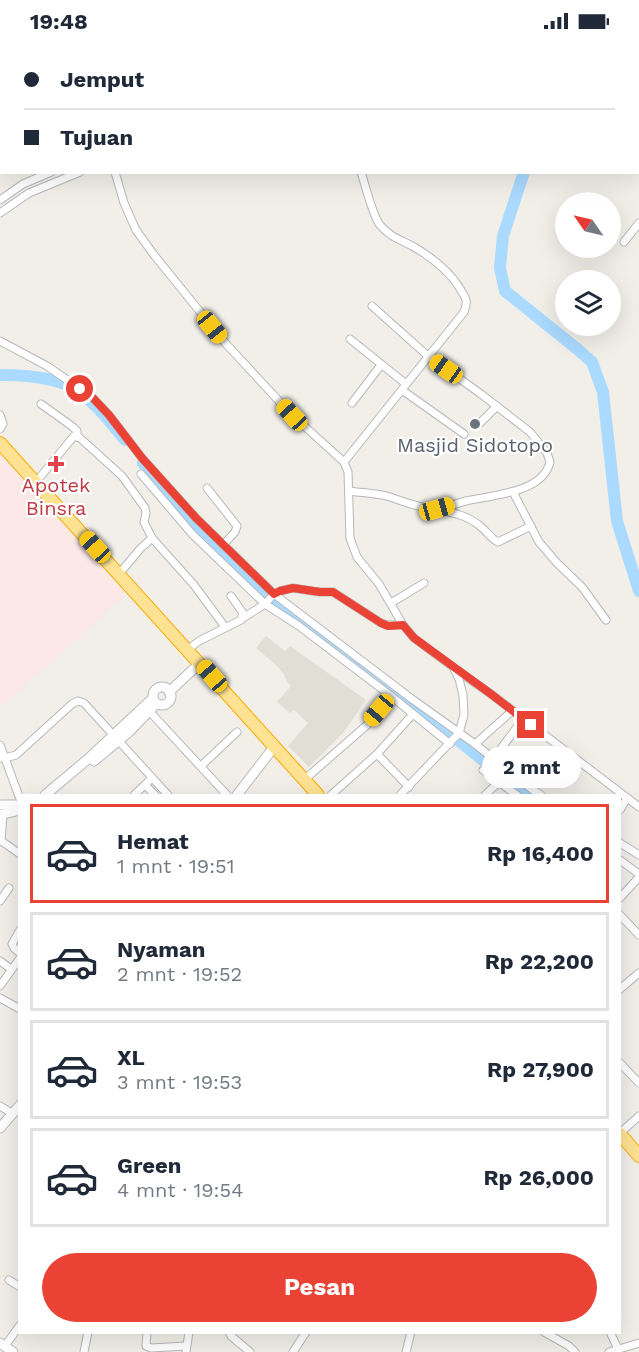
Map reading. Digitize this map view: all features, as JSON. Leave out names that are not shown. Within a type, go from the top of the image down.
[{"type":"highway","points":[[0,443],[317,794]]},
{"type":"highway","points":[[622,1140],[639,1156]]},
{"type":"street","points":[[0,200],[23,184],[46,174]]},
{"type":"street","points":[[0,213],[28,193],[75,174]]},
{"type":"street","points":[[117,174],[124,203],[136,230],[154,255],[227,345],[292,415],[344,462],[348,472],[350,538],[357,557],[379,584],[403,625],[414,638],[639,807]]},
{"type":"street","points":[[344,462],[464,312],[467,304],[456,282],[431,259],[389,235],[377,222],[362,174]]},
{"type":"street","points":[[624,242],[639,222]]},
{"type":"street","points":[[372,306],[428,356],[530,432],[547,453],[550,462],[534,483],[513,492],[468,500],[437,509]]},
{"type":"street","points":[[350,339],[404,387],[464,434]]},
{"type":"street","points":[[0,341],[47,366],[92,397],[142,458],[196,518],[274,595],[458,734],[494,758],[531,792]]},
{"type":"street","points":[[352,403],[381,365]]},
{"type":"street","points":[[41,404],[73,427],[77,431],[77,437],[122,476],[145,508],[144,520],[152,538],[194,585],[225,627]]},
{"type":"street","points":[[480,423],[496,406]]},
{"type":"street","points":[[0,415],[3,424],[0,429]]},
{"type":"street","points":[[36,482],[72,438],[77,437]]},
{"type":"street","points":[[141,474],[193,535],[266,603],[450,743]]},
{"type":"street","points":[[207,488],[237,526],[223,545]]},
{"type":"street","points":[[349,491],[382,496],[467,517],[498,542],[531,526]]},
{"type":"street","points":[[513,492],[539,542],[557,563],[582,586],[606,620]]},
{"type":"street","points":[[120,574],[152,538]]},
{"type":"street","points":[[391,603],[424,582]]},
{"type":"street","points":[[187,650],[225,627],[239,622],[280,591],[293,588],[333,592],[381,623],[388,626],[403,625]]},
{"type":"street","points":[[231,596],[243,613],[243,618]]},
{"type":"street","points":[[46,794],[150,712],[155,701],[154,692],[159,688],[164,688],[169,692],[200,663]]},
{"type":"street","points":[[401,794],[458,734],[465,706],[459,678],[453,668]]},
{"type":"street","points":[[304,780],[367,725],[391,696]]},
{"type":"street","points":[[2,758],[16,754],[78,700],[84,703],[167,794]]},
{"type":"street","points":[[52,794],[155,701]]},
{"type":"street","points":[[475,744],[512,711]]},
{"type":"street","points":[[150,712],[226,794]]},
{"type":"street","points":[[332,794],[377,754],[413,714]]},
{"type":"street","points":[[494,758],[523,719]]},
{"type":"street","points":[[201,766],[237,732]]},
{"type":"street","points":[[0,745],[2,758],[18,794]]},
{"type":"street","points":[[238,794],[274,747]]},
{"type":"street","points":[[377,754],[409,787]]},
{"type":"street","points":[[483,770],[516,794]]},
{"type":"street","points":[[135,794],[152,778]]},
{"type":"street","points":[[486,794],[499,782]]},
{"type":"street","points":[[146,784],[153,794]]},
{"type":"street","points":[[621,808],[627,798]]},
{"type":"street","points":[[1,812],[18,805]]},
{"type":"street","points":[[1,812],[18,810]]},
{"type":"street","points":[[1,812],[1,840],[18,853]]},
{"type":"street","points":[[621,844],[639,855]]},
{"type":"street","points":[[621,861],[639,876],[621,897]]},
{"type":"street","points":[[0,901],[9,888]]},
{"type":"street","points":[[621,916],[639,934]]},
{"type":"street","points":[[18,934],[12,944],[18,951]]},
{"type":"street","points":[[0,960],[11,969]]},
{"type":"street","points":[[0,986],[18,960]]},
{"type":"street","points":[[621,988],[639,973]]},
{"type":"street","points":[[0,998],[18,1008]]},
{"type":"street","points":[[621,1064],[639,1083]]},
{"type":"street","points":[[0,1106],[13,1114]]},
{"type":"street","points":[[0,1128],[18,1108]]},
{"type":"street","points":[[622,1140],[639,1116]]},
{"type":"street","points":[[9,1280],[18,1286]]},
{"type":"street","points":[[6,1347],[18,1328]]},
{"type":"street","points":[[84,1352],[88,1334]]},
{"type":"street","points":[[147,1334],[146,1346],[151,1348],[186,1349],[189,1334]]},
{"type":"street","points":[[230,1334],[250,1352]]},
{"type":"street","points":[[293,1352],[305,1334]]},
{"type":"street","points":[[406,1352],[410,1334]]},
{"type":"street","points":[[548,1334],[575,1352]]},
{"type":"street","points":[[611,1334],[618,1349]]},
{"type":"street","points":[[609,1352],[639,1343]]},
{"type":"shaded area","points":[[0,455],[126,594],[0,707]]},
{"type":"shaded area","points":[[266,636],[285,651],[290,646],[366,700],[343,733],[309,767],[288,746],[308,723],[294,710],[290,713],[277,702],[291,686],[275,664],[256,648]]},
{"type":"waterway","points":[[523,174],[503,236],[500,268],[505,291],[592,362],[603,392],[617,521],[639,591]]},
{"type":"waterway","points":[[0,375],[40,378],[59,382],[76,390],[96,407],[125,440]]},
{"type":"waterway","points":[[143,463],[192,524],[260,589],[425,714],[526,794]]},
{"type":"place","name":"Masjid Sidotopo","points":[[475,424]]},
{"type":"place","name":"Apotek Binsra","points":[[56,464]]},
{"type":"route","points":[[80,389],[92,397],[109,415],[142,458],[196,518],[274,594],[293,588],[329,591],[381,623],[388,626],[403,625],[414,638],[531,725]]}]
